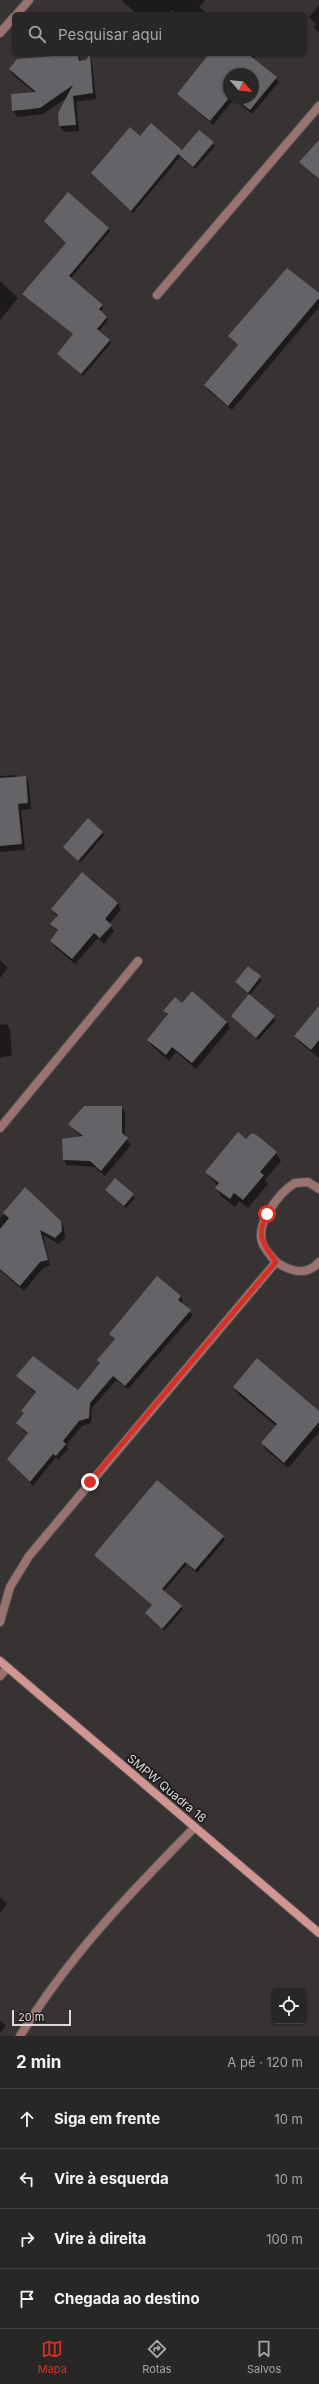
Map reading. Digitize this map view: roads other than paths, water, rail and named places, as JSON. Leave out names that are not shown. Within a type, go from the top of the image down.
[{"type":"street","points":[[19,12],[29,0]]},
{"type":"street","points":[[0,33],[12,19]]},
{"type":"street","points":[[156,295],[319,106]]},
{"type":"street","points":[[0,1128],[138,961]]},
{"type":"street","points":[[319,1189],[308,1182],[295,1183],[267,1214],[260,1236],[262,1244],[276,1262],[285,1267],[299,1272],[307,1271],[319,1262]]},
{"type":"street","points":[[0,1622],[10,1587],[29,1556],[276,1262]]},
{"type":"street","name":"SMPW Quadra 18","points":[[0,1661],[319,1933]]},
{"type":"street","points":[[0,1676],[7,1668]]},
{"type":"street","points":[[20,2036],[63,1973],[90,1937],[195,1827]]}]
